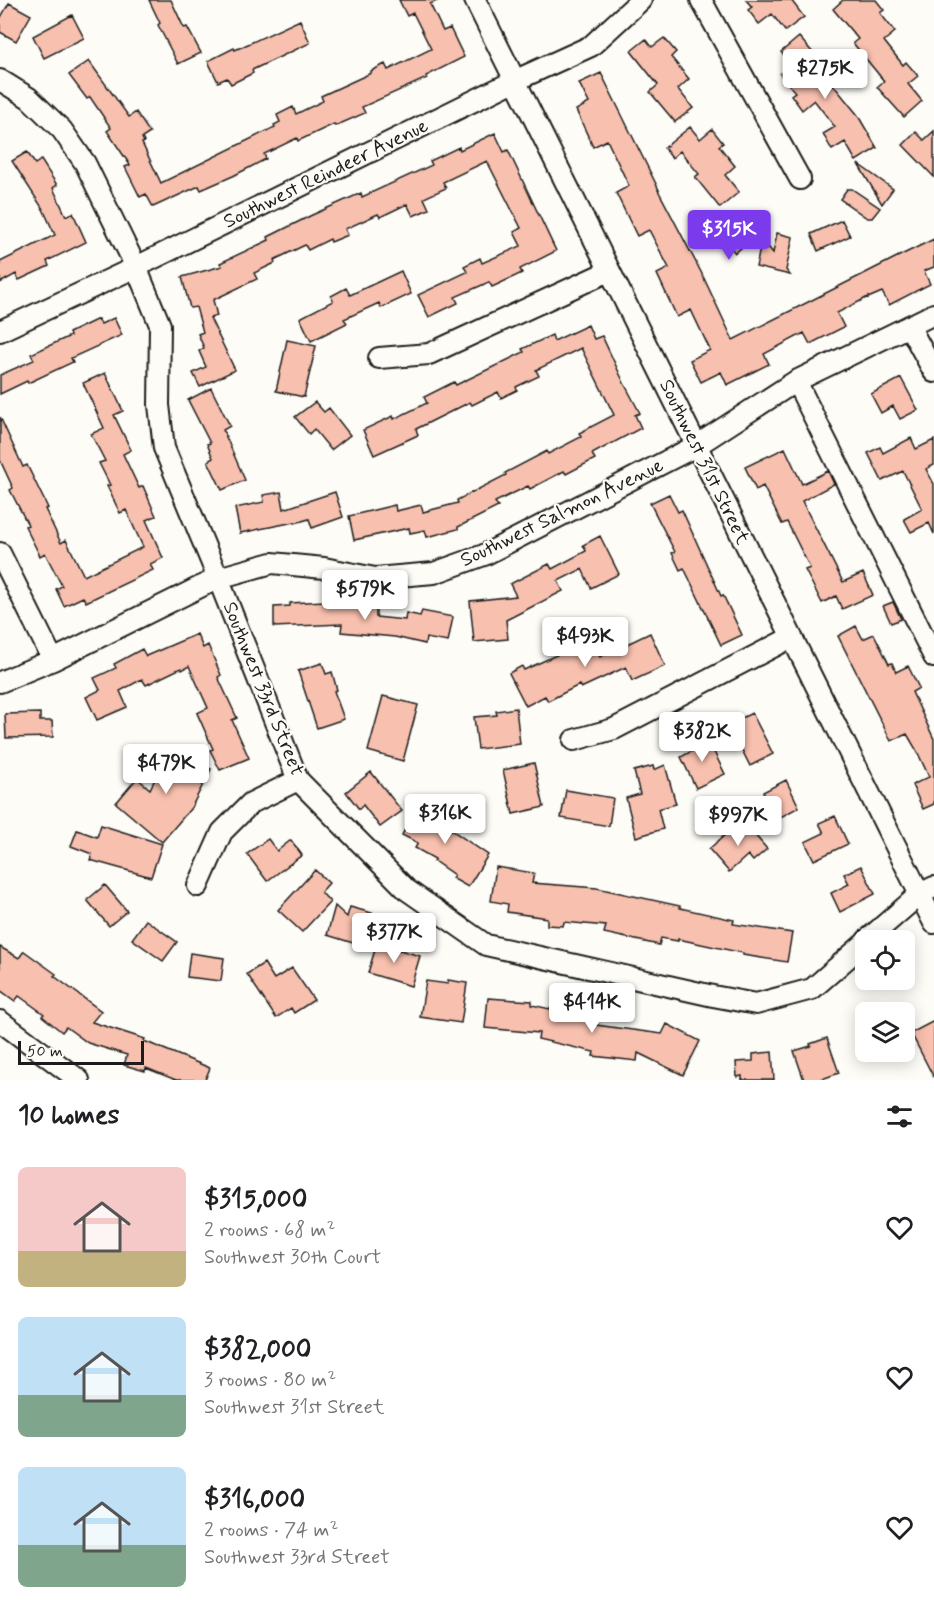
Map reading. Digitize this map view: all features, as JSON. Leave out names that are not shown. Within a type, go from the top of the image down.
[{"type":"street","name":"Southwest 31st Street","points":[[475,0],[792,638],[927,891],[934,923]]},
{"type":"street","name":"Southwest Reindeer Avenue","points":[[0,331],[136,267],[514,81],[591,46],[641,0]]},
{"type":"street","points":[[701,0],[800,179]]},
{"type":"street","name":"Southwest 33rd Street","points":[[0,80],[29,98],[62,130],[85,163],[136,267],[160,324],[159,405],[164,448],[298,780],[407,890],[486,945],[756,1004],[812,989],[855,951]]},
{"type":"street","points":[[379,358],[429,354],[609,271]]},
{"type":"street","name":"Southwest Salmon Avenue","points":[[0,682],[52,660],[218,578],[272,563],[324,567],[375,578],[434,573],[484,555],[696,446],[796,381],[934,314]]},
{"type":"street","points":[[909,326],[934,372]]},
{"type":"street","points":[[796,381],[934,657]]},
{"type":"street","points":[[0,553],[52,660]]},
{"type":"street","points":[[574,740],[614,729],[792,638]]},
{"type":"street","points":[[198,886],[222,832],[252,803],[298,780]]},
{"type":"street","name":"Southwest 33rd Street","points":[[879,930],[927,891]]},
{"type":"street","points":[[0,1021],[79,1080]]},
{"type":"building","points":[[149,0],[171,0],[184,28],[187,27],[201,53],[178,64],[158,25],[160,23]]},
{"type":"building","points":[[399,0],[439,0],[430,4],[443,31],[450,28],[464,57],[426,76],[427,78],[362,107],[365,113],[335,126],[334,124],[298,141],[297,138],[264,154],[266,159],[233,176],[201,190],[199,186],[153,207],[146,194],[140,197],[125,167],[130,165],[107,131],[111,128],[90,97],[87,99],[69,75],[89,61],[129,117],[136,112],[150,133],[142,138],[144,142],[142,143],[161,183],[275,127],[274,125],[280,122],[277,115],[293,107],[296,114],[323,101],[321,96],[385,64],[388,70],[431,49],[413,13],[407,16]]},
{"type":"building","points":[[746,0],[791,0],[804,17],[785,31],[772,14],[759,24],[748,10],[752,7]]},
{"type":"building","points":[[843,0],[876,0],[884,10],[880,13],[895,32],[884,41],[903,65],[906,62],[918,76],[908,84],[922,101],[904,117],[877,87],[884,81],[853,43],[858,39],[833,9]]},
{"type":"building","points":[[9,3],[31,15],[16,41],[0,32],[0,19]]},
{"type":"building","points":[[72,15],[84,38],[44,58],[33,36]]},
{"type":"building","points":[[300,20],[310,43],[252,70],[253,73],[231,84],[227,78],[218,82],[208,61]]},
{"type":"building","points":[[799,37],[821,62],[817,65],[857,114],[877,148],[856,161],[845,142],[832,150],[823,134],[835,127],[814,100],[802,110],[791,95],[795,92],[780,74],[791,64],[781,52]]},
{"type":"building","points":[[664,38],[676,52],[671,57],[689,79],[678,89],[693,108],[675,122],[650,92],[658,85],[631,51],[646,39],[652,47]]},
{"type":"building","points":[[601,73],[733,340],[934,239],[934,267],[924,271],[930,284],[889,305],[882,292],[868,297],[837,313],[844,327],[810,344],[804,333],[764,354],[769,364],[727,385],[721,372],[701,382],[690,360],[710,350],[691,310],[677,317],[657,274],[669,268],[649,230],[637,236],[616,193],[629,186],[607,140],[593,147],[576,110],[589,103],[579,83]]},
{"type":"building","points":[[690,127],[700,139],[712,129],[723,143],[719,146],[735,166],[725,175],[739,192],[720,208],[695,177],[699,174],[680,151],[672,158],[664,148]]},
{"type":"building","points":[[934,131],[934,177],[903,145],[916,132],[924,140]]},
{"type":"building","points":[[495,133],[504,152],[508,150],[556,251],[520,269],[522,273],[492,287],[489,282],[455,297],[458,303],[429,317],[418,295],[467,272],[464,266],[480,258],[482,263],[521,246],[514,232],[521,228],[487,161],[443,182],[446,188],[424,198],[429,209],[413,216],[407,204],[380,217],[378,214],[345,229],[348,235],[331,242],[330,239],[308,250],[305,245],[274,260],[275,263],[254,273],[257,279],[213,300],[217,316],[210,318],[235,370],[200,387],[193,373],[206,367],[199,351],[204,348],[198,334],[203,332],[196,307],[190,308],[182,277],[222,266],[220,263],[269,240],[268,237],[312,215],[361,193],[362,197],[432,165],[430,161],[459,147],[460,150]]},
{"type":"building","points":[[27,152],[35,164],[41,160],[57,185],[53,188],[66,216],[73,213],[86,242],[47,261],[49,266],[19,280],[16,274],[0,283],[0,262],[55,235],[43,209],[12,161]]},
{"type":"building","points":[[858,164],[893,189],[882,204]]},
{"type":"building","points":[[847,189],[852,189],[880,208],[872,218],[867,218],[840,199]]},
{"type":"building","points":[[726,215],[736,228],[747,220],[758,234],[735,253],[713,226]]},
{"type":"building","points":[[842,220],[850,236],[818,251],[811,234]]},
{"type":"building","points":[[777,233],[793,237],[786,270],[790,275],[756,267],[762,239],[773,253]]},
{"type":"building","points":[[401,271],[411,294],[381,308],[379,303],[344,319],[347,323],[311,341],[300,318],[333,301],[331,296],[346,288],[350,295]]},
{"type":"building","points":[[114,318],[122,335],[71,358],[73,362],[0,394],[0,375],[34,360],[31,354],[70,336],[69,333],[98,319],[101,324]]},
{"type":"building","points":[[588,325],[594,339],[602,336],[640,413],[635,415],[641,428],[592,454],[595,459],[566,474],[564,471],[530,489],[528,486],[495,502],[498,507],[458,529],[427,537],[425,530],[410,533],[409,528],[354,540],[349,516],[395,505],[396,511],[421,505],[423,512],[458,503],[457,500],[547,451],[548,454],[581,437],[579,433],[614,415],[581,348],[536,370],[539,376],[516,387],[517,390],[501,398],[498,392],[472,405],[470,402],[416,429],[418,435],[374,455],[363,430],[393,416],[394,419],[427,403],[424,397],[454,382],[456,385],[524,352],[522,349],[552,335],[554,341]]},
{"type":"building","points":[[287,340],[316,346],[304,397],[276,391]]},
{"type":"building","points":[[105,373],[123,411],[114,415],[131,450],[123,454],[139,488],[143,486],[156,516],[146,520],[163,558],[150,564],[153,570],[86,602],[83,597],[64,606],[56,589],[62,586],[45,553],[40,556],[25,526],[28,525],[10,490],[13,488],[0,460],[0,417],[23,467],[27,465],[48,508],[45,509],[61,543],[66,540],[84,576],[143,547],[126,510],[120,513],[107,486],[110,485],[99,463],[105,461],[91,434],[104,428],[83,383]]},
{"type":"building","points":[[901,378],[918,410],[900,419],[893,406],[881,413],[871,394]]},
{"type":"building","points":[[211,388],[230,426],[223,430],[245,480],[222,490],[208,461],[213,458],[207,444],[210,443],[188,400]]},
{"type":"building","points":[[315,402],[324,412],[329,408],[350,435],[331,450],[314,429],[309,434],[295,417]]},
{"type":"building","points":[[911,438],[916,449],[934,440],[934,465],[926,469],[934,484],[934,534],[929,523],[911,532],[904,519],[922,509],[903,471],[882,481],[868,453],[880,447],[883,453]]},
{"type":"building","points":[[785,448],[802,484],[828,471],[834,484],[802,501],[843,582],[863,573],[873,595],[842,609],[836,596],[822,603],[805,570],[810,568],[787,522],[782,524],[763,486],[756,490],[745,467]]},
{"type":"building","points":[[281,492],[284,509],[335,492],[343,517],[312,528],[309,519],[240,533],[235,508],[264,502],[263,495]]},
{"type":"building","points":[[669,494],[678,512],[682,510],[721,596],[723,595],[742,635],[721,645],[684,568],[680,570],[672,553],[675,552],[650,503]]},
{"type":"building","points":[[600,536],[619,574],[591,588],[582,569],[558,581],[563,591],[506,620],[508,639],[474,642],[470,601],[516,596],[510,584],[549,564],[552,569],[586,551],[583,545]]},
{"type":"building","points":[[324,601],[324,604],[376,609],[376,617],[405,620],[406,613],[420,616],[422,611],[453,617],[448,642],[426,638],[425,644],[395,637],[341,632],[342,624],[274,627],[274,607],[290,606],[290,603]]},
{"type":"building","points":[[893,602],[901,619],[891,623],[883,606]]},
{"type":"building","points":[[856,626],[863,639],[874,634],[889,664],[892,663],[896,672],[908,666],[919,688],[912,692],[934,739],[934,804],[923,809],[912,785],[929,777],[917,751],[907,734],[891,741],[838,636]]},
{"type":"building","points":[[650,633],[665,666],[632,681],[626,667],[581,688],[579,685],[548,701],[545,696],[526,706],[509,673],[522,666],[524,670],[591,639],[600,657]]},
{"type":"building","points":[[197,634],[203,648],[208,645],[221,675],[218,677],[237,718],[232,720],[249,758],[220,770],[197,713],[208,708],[189,666],[146,685],[142,679],[120,691],[127,707],[97,720],[86,697],[100,690],[94,678],[116,668],[114,664],[142,649],[146,656]]},
{"type":"building","points":[[322,663],[326,674],[332,672],[337,690],[334,691],[344,719],[317,728],[298,671]]},
{"type":"building","points":[[383,696],[418,705],[403,761],[368,751]]},
{"type":"building","points":[[516,708],[520,744],[478,749],[474,717],[497,715],[496,711]]},
{"type":"building","points":[[40,713],[40,721],[52,721],[53,737],[6,738],[5,714]]},
{"type":"building","points":[[752,713],[773,754],[750,766],[729,724]]},
{"type":"building","points":[[706,736],[725,774],[696,788],[681,757],[692,751],[689,745]]},
{"type":"building","points":[[170,749],[211,769],[191,808],[162,842],[116,803],[137,778],[150,789]]},
{"type":"building","points":[[534,763],[544,807],[513,814],[503,770]]},
{"type":"building","points":[[665,765],[676,804],[658,809],[663,829],[636,837],[626,798],[640,794],[634,771],[653,766],[654,770]]},
{"type":"building","points":[[371,772],[402,811],[380,827],[363,805],[359,809],[346,792]]},
{"type":"building","points":[[786,780],[799,807],[777,819],[763,792]]},
{"type":"building","points":[[566,790],[613,798],[609,826],[561,818]]},
{"type":"building","points":[[419,804],[450,820],[446,826],[488,855],[468,887],[452,878],[454,875],[434,861],[435,859],[415,848],[418,843],[402,835]]},
{"type":"building","points":[[835,816],[848,844],[814,860],[805,842],[824,833],[819,823]]},
{"type":"building","points":[[742,820],[767,849],[753,861],[748,855],[729,872],[709,849]]},
{"type":"building","points":[[101,825],[162,844],[151,877],[90,860],[92,854],[71,846],[77,830],[97,837]]},
{"type":"building","points":[[268,839],[277,851],[291,840],[302,855],[267,881],[247,854]]},
{"type":"building","points":[[861,866],[875,894],[840,912],[831,893],[849,884],[844,874]]},
{"type":"building","points":[[496,867],[534,873],[532,883],[597,888],[734,920],[733,924],[792,933],[787,962],[743,955],[743,953],[678,939],[678,941],[661,938],[659,945],[604,933],[606,926],[564,922],[563,926],[547,925],[547,918],[507,912],[508,904],[491,901]]},
{"type":"building","points":[[315,870],[329,883],[321,892],[330,902],[302,932],[278,910]]},
{"type":"building","points":[[105,885],[127,911],[109,926],[87,900]]},
{"type":"building","points":[[335,906],[347,917],[350,907],[372,913],[363,946],[327,935]]},
{"type":"building","points":[[146,920],[177,942],[163,961],[132,939]]},
{"type":"building","points":[[377,943],[420,956],[411,986],[368,973]]},
{"type":"building","points":[[0,947],[19,958],[24,951],[56,974],[54,976],[101,1011],[92,1022],[145,1039],[144,1041],[210,1068],[205,1080],[176,1080],[146,1068],[145,1071],[124,1065],[127,1055],[88,1043],[66,1027],[62,1032],[42,1016],[44,1014],[19,996],[15,1001],[0,990]]},
{"type":"building","points":[[190,953],[224,958],[221,981],[187,977]]},
{"type":"building","points":[[264,963],[274,979],[292,968],[314,1000],[294,1013],[291,1008],[276,1018],[247,974]]},
{"type":"building","points":[[448,980],[467,983],[461,1023],[420,1017],[426,981],[448,984]]},
{"type":"building","points":[[488,998],[532,1001],[532,1005],[590,1018],[589,1024],[662,1034],[667,1024],[700,1041],[683,1075],[638,1053],[637,1061],[593,1056],[594,1052],[538,1039],[539,1033],[485,1028]]},
{"type":"building","points":[[934,1021],[934,1078],[915,1041],[915,1031]]},
{"type":"building","points":[[827,1038],[839,1073],[819,1080],[804,1080],[794,1051]]},
{"type":"building","points":[[772,1052],[774,1080],[742,1080],[742,1076],[737,1077],[736,1062],[753,1061],[753,1054]]}]
